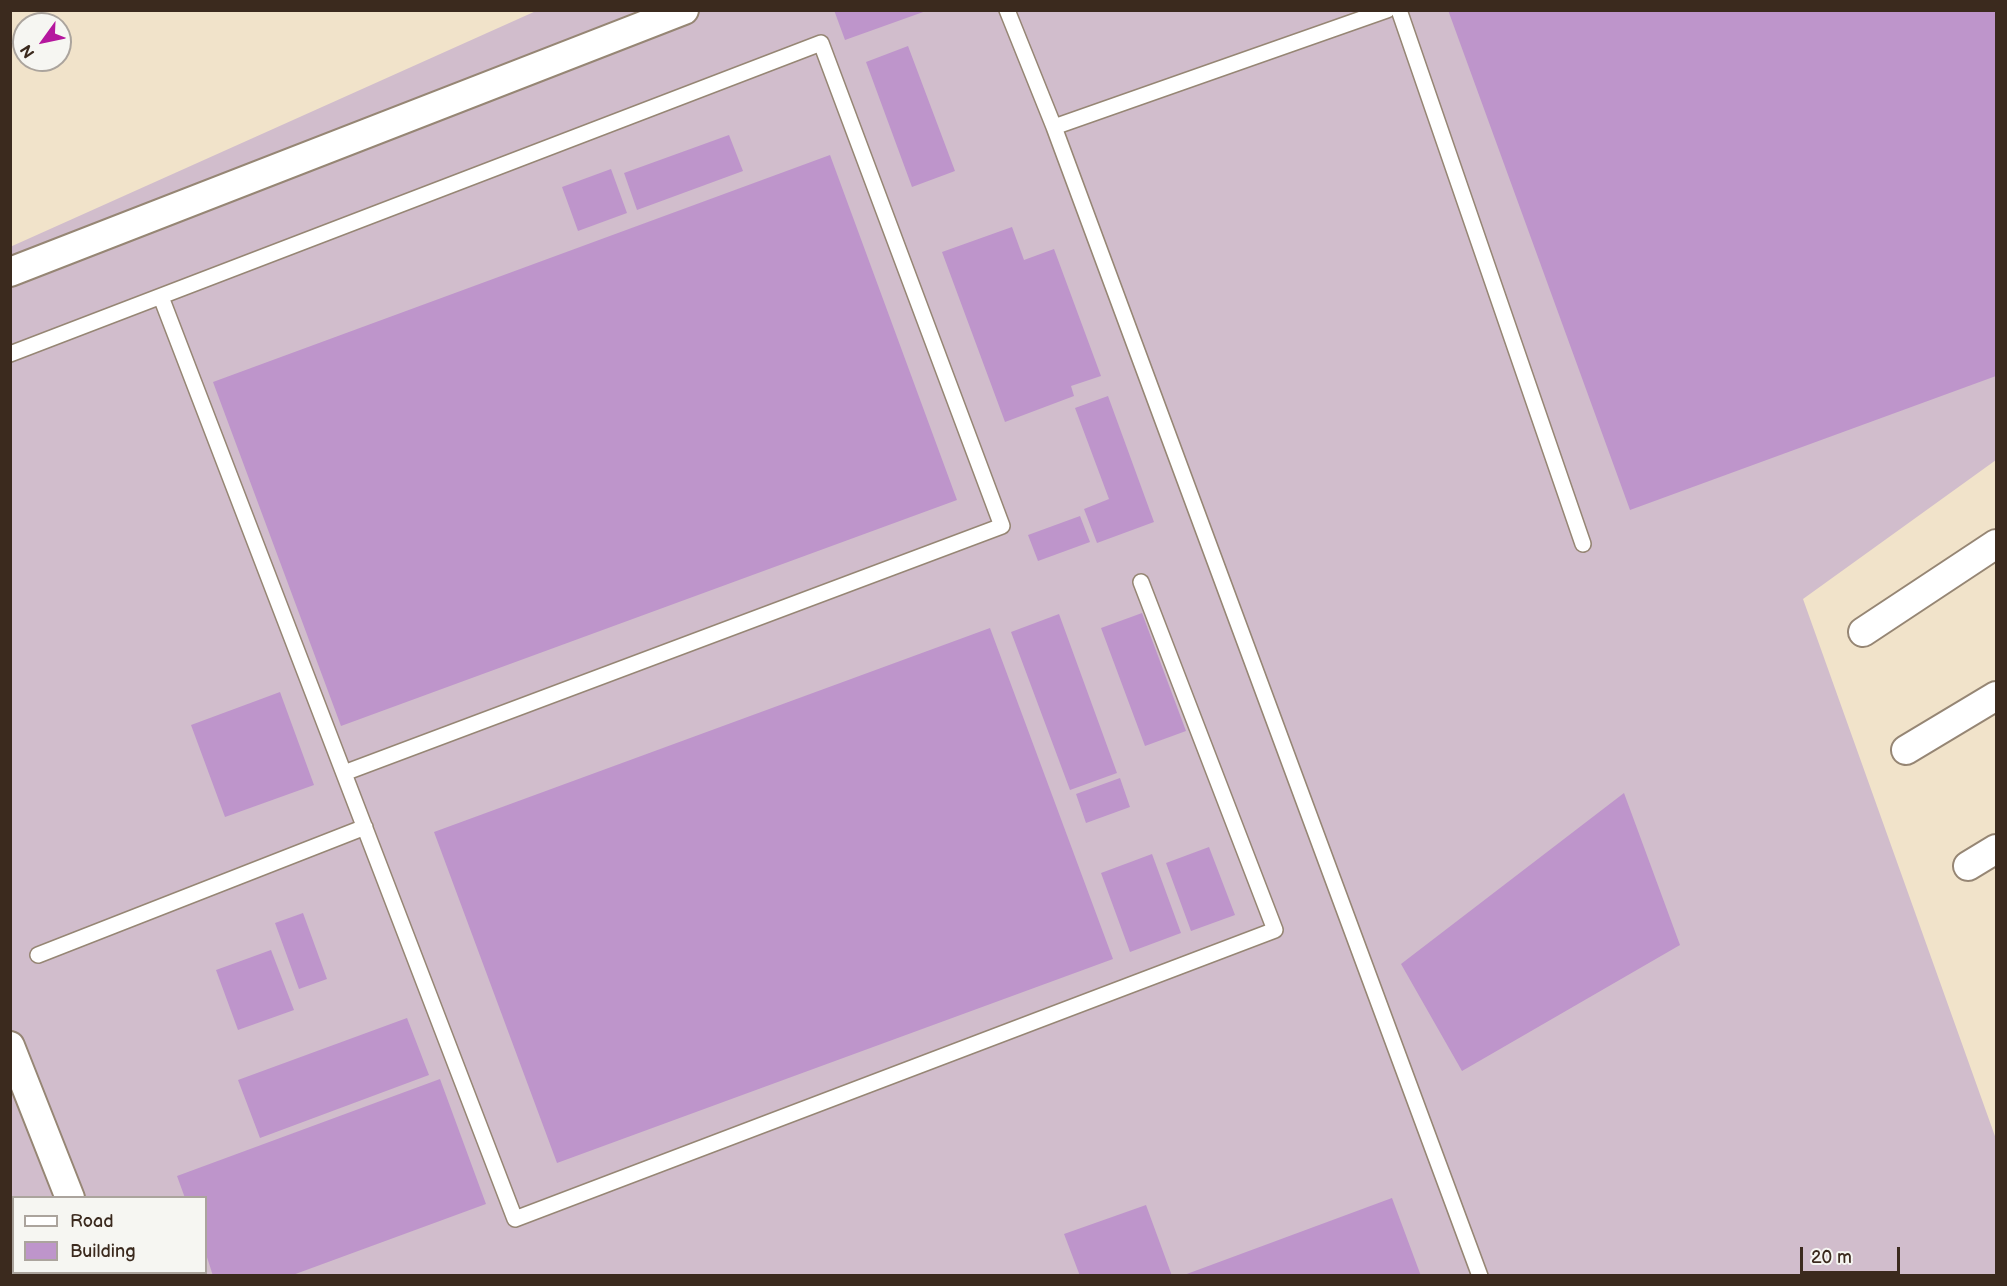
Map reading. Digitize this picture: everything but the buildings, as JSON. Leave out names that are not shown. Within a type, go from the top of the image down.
[{"type":"street","points":[[10,272],[684,10]]},
{"type":"street","points":[[1863,632],[1996,544]]},
{"type":"street","points":[[1906,750],[1996,696]]},
{"type":"street","points":[[1968,866],[1996,849]]},
{"type":"street","points":[[10,1046],[70,1196]]},
{"type":"lane","points":[[1007,10],[1054,127],[1480,1275]]},
{"type":"lane","points":[[1054,127],[1387,10]]},
{"type":"lane","points":[[1399,10],[1583,544]]},
{"type":"lane","points":[[10,354],[821,43],[1002,526],[344,772]]},
{"type":"lane","points":[[161,297],[515,1219],[1275,930],[1141,582]]},
{"type":"lane","points":[[38,955],[364,827]]},
{"type":"shaded area","points":[[536,11],[1996,11],[1996,460],[1803,599],[1996,1139],[1996,1275],[11,1275],[10,247]]}]
